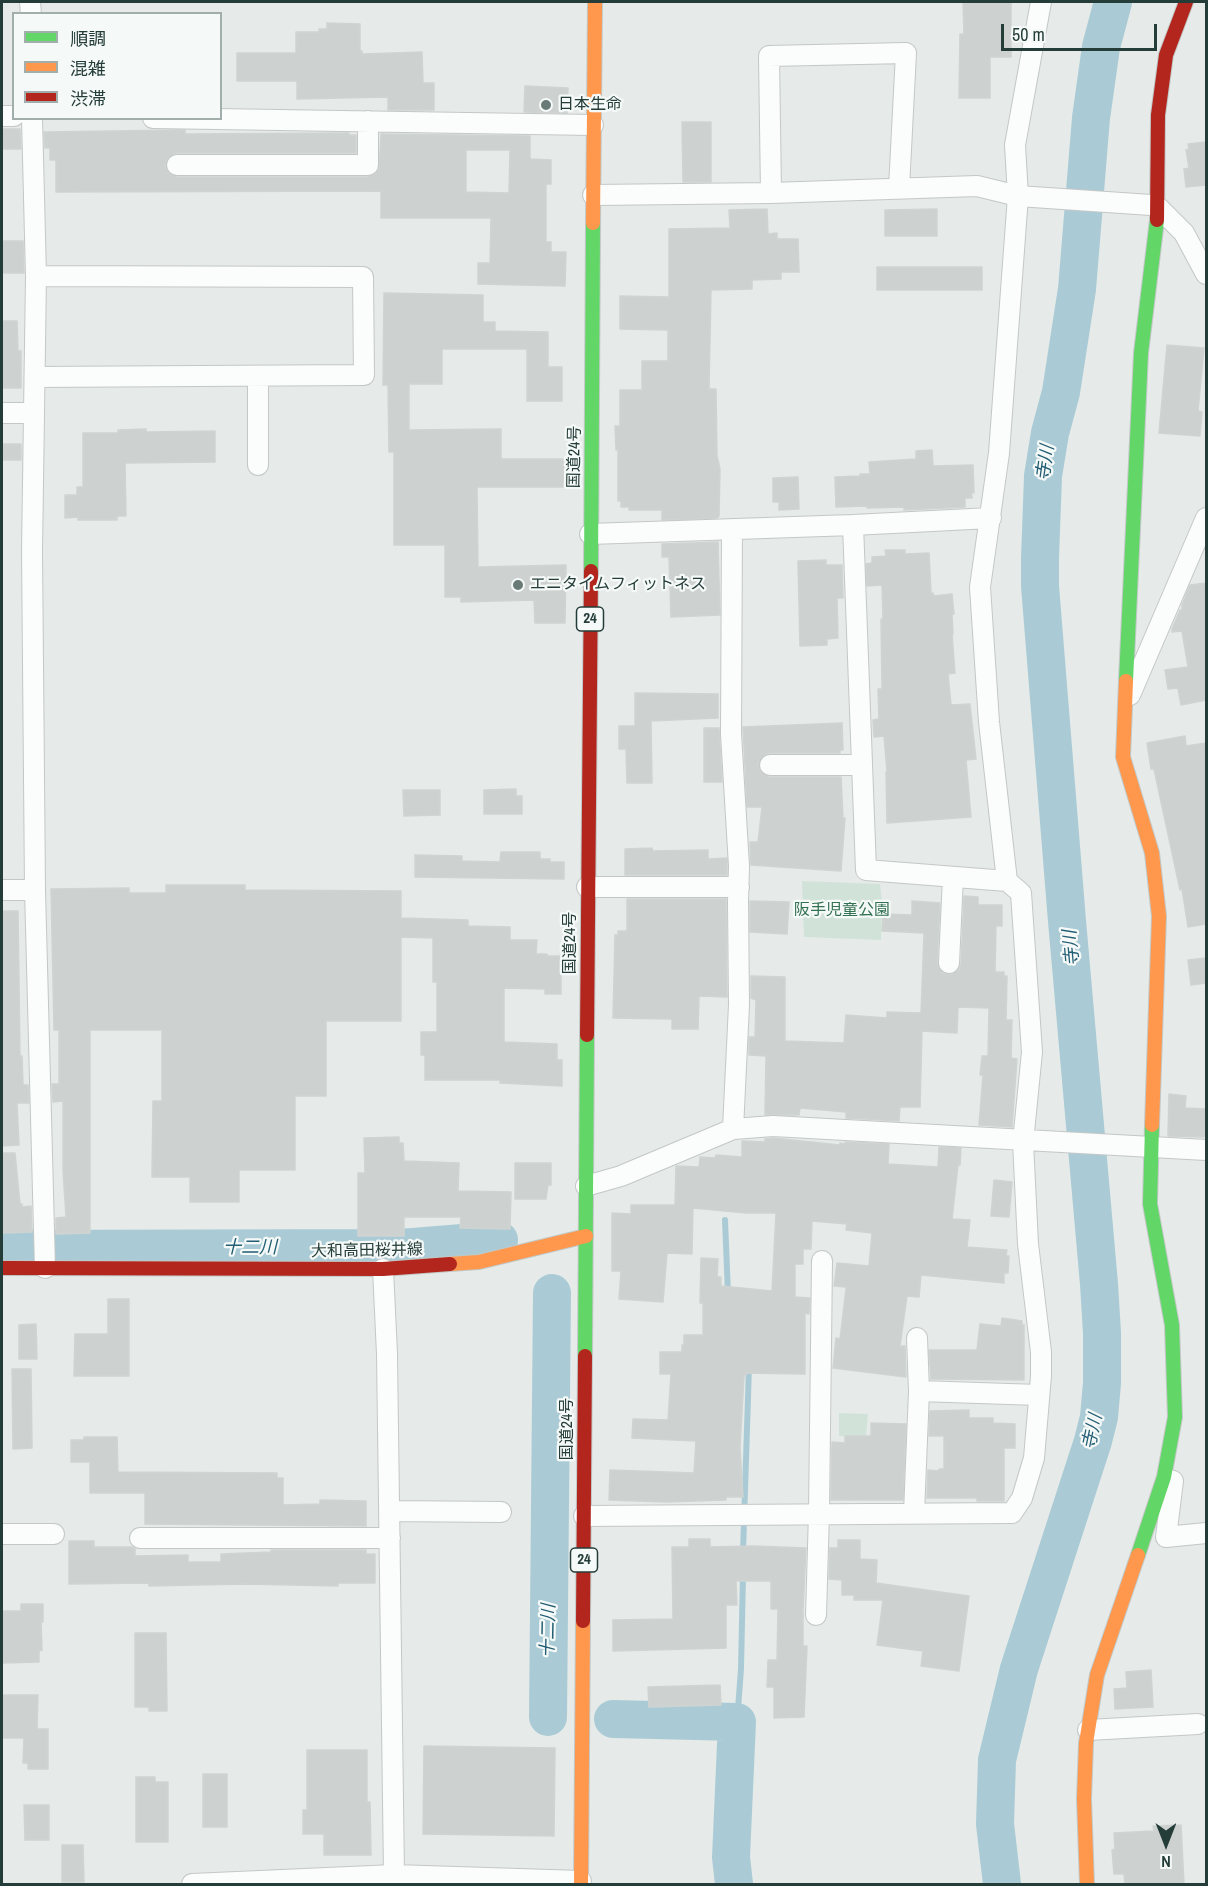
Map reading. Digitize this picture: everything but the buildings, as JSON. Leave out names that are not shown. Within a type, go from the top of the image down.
[{"type":"main road","name":"国道24号","points":[[581,1883],[595,2]]},
{"type":"main road","points":[[1087,1884],[1084,1799],[1088,1730],[1097,1675],[1164,1477],[1175,1417],[1172,1336],[1150,1204],[1148,1148],[1159,916],[1152,853],[1124,757],[1124,709],[1141,353],[1155,206],[1158,116],[1166,55],[1186,2]]},
{"type":"main road","name":"大和高田桜井線","points":[[2,1268],[384,1269],[479,1262],[586,1236]]},
{"type":"street","points":[[1007,881],[989,722],[980,587],[999,453],[1023,196],[1015,146],[1041,2]]},
{"type":"street","points":[[771,193],[770,56],[906,53],[899,188]]},
{"type":"street","points":[[222,119],[593,125]]},
{"type":"street","points":[[32,120],[36,276],[32,562],[35,890],[45,1268]]},
{"type":"street","points":[[177,165],[368,165],[368,121]]},
{"type":"street","points":[[593,195],[771,193],[976,186],[1023,196],[1155,206],[1185,233],[1206,274]]},
{"type":"street","points":[[35,377],[364,375],[363,277],[36,276]]},
{"type":"street","points":[[258,376],[258,465]]},
{"type":"street","points":[[2,413],[34,413]]},
{"type":"street","points":[[1124,709],[1206,518]]},
{"type":"street","points":[[590,534],[991,519]]},
{"type":"street","points":[[584,1516],[819,1512],[1012,1512],[1022,1498],[1034,1458],[1041,1352],[1028,1244],[1026,1142],[1032,1052],[1021,893],[1007,881],[866,870],[853,525]]},
{"type":"street","points":[[732,529],[732,734],[740,866],[739,1005],[733,1130]]},
{"type":"street","points":[[770,765],[861,765]]},
{"type":"street","points":[[950,963],[953,877]]},
{"type":"street","points":[[587,887],[739,887]]},
{"type":"street","points":[[2,890],[35,890]]},
{"type":"street","points":[[586,1186],[621,1176],[733,1130],[773,1126],[1026,1142],[1206,1150]]},
{"type":"street","points":[[816,1615],[822,1261]]},
{"type":"street","points":[[384,1269],[394,1875]]},
{"type":"street","points":[[914,1513],[919,1391],[917,1338]]},
{"type":"street","points":[[919,1391],[1039,1395]]},
{"type":"street","points":[[1164,1477],[1173,1481],[1166,1537],[1206,1533]]},
{"type":"street","points":[[389,1511],[501,1512]]},
{"type":"street","points":[[2,1534],[54,1534]]},
{"type":"street","points":[[140,1538],[390,1538]]},
{"type":"street","points":[[1088,1730],[1198,1724]]},
{"type":"street","points":[[192,1884],[394,1875],[581,1883]]},
{"type":"green space","name":"阪手児童公園","points":[[802,881],[880,884],[881,940],[804,937]]},
{"type":"green space","points":[[839,1413],[868,1414],[866,1438],[839,1436]]},
{"type":"waterway","name":"寺川","points":[[1002,1884],[995,1824],[997,1760],[1019,1669],[1093,1441],[1099,1417],[1102,1383],[1099,1284],[1067,921],[1040,586],[1040,558],[1043,476],[1050,433],[1061,392],[1077,289],[1091,118],[1101,47],[1113,2]]},
{"type":"waterway","points":[[725,1220],[728,1294]]},
{"type":"waterway","name":"十二川","points":[[2,1249],[401,1248],[499,1240]]},
{"type":"waterway","name":"十二川","points":[[548,1717],[552,1293]]},
{"type":"waterway","points":[[743,1552],[749,1367]]},
{"type":"waterway","points":[[737,1722],[741,1669],[743,1574]]},
{"type":"waterway","name":"十二川","points":[[613,1719],[737,1722],[731,1857],[734,1884]]},
{"type":"traffic: fast","points":[[1126,681],[1141,353],[1157,220]]},
{"type":"traffic: fast","points":[[591,571],[593,223]]},
{"type":"traffic: fast","points":[[585,1356],[587,1035]]},
{"type":"traffic: fast","points":[[1138,1555],[1164,1477],[1175,1417],[1172,1325],[1150,1204],[1152,1125]]},
{"type":"traffic: slow","points":[[593,223],[595,2]]},
{"type":"traffic: slow","points":[[1126,681],[1123,757],[1152,853],[1159,916],[1152,1125]]},
{"type":"traffic: slow","points":[[450,1264],[479,1262],[586,1236]]},
{"type":"traffic: slow","points":[[1087,1884],[1084,1799],[1086,1743],[1097,1675],[1138,1555]]},
{"type":"traffic: slow","points":[[581,1884],[583,1621]]},
{"type":"traffic: jam","points":[[1157,220],[1158,115],[1166,55],[1186,2]]},
{"type":"traffic: jam","points":[[587,1035],[591,571]]},
{"type":"traffic: jam","points":[[2,1268],[383,1269],[450,1264]]},
{"type":"traffic: jam","points":[[583,1621],[585,1356]]},
{"type":"place","name":"日本生命","points":[[546,105]]},
{"type":"place","name":"エニタイムフィットネス","points":[[518,585]]}]
